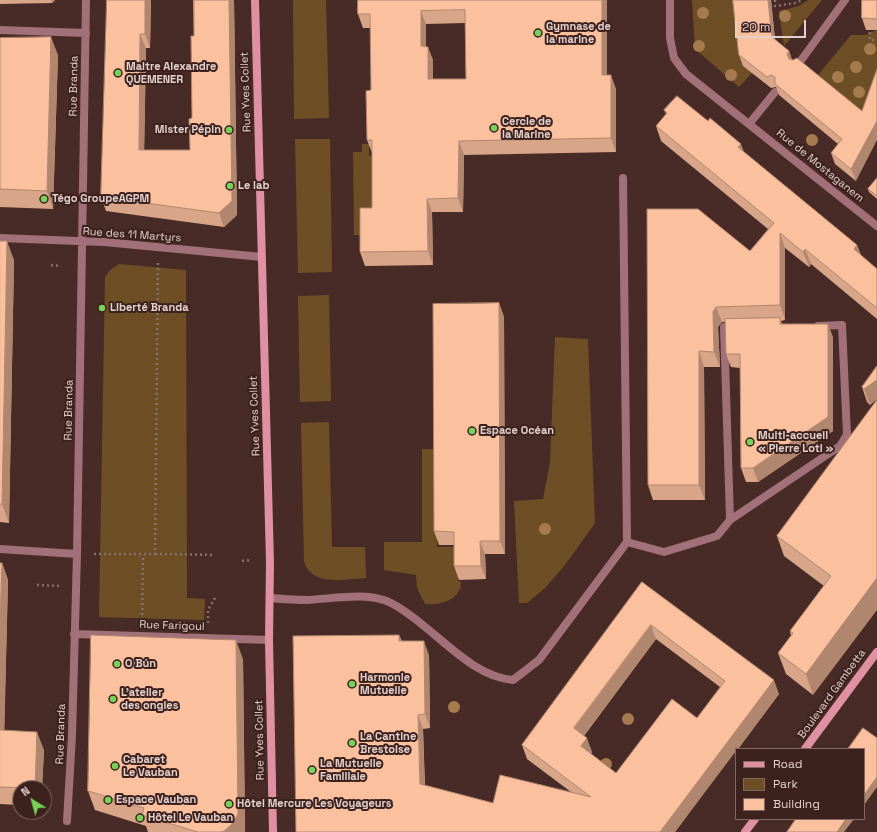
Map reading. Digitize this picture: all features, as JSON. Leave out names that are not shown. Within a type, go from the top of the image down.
[{"type":"main road","name":"Rue Yves Collet","points":[[255,0],[270,598],[269,640],[273,832]]},
{"type":"main road","name":"Boulevard Gambetta","points":[[806,748],[877,652]]},
{"type":"main road","points":[[745,832],[754,820]]},
{"type":"street","name":"Rue Branda","points":[[67,821],[72,736],[74,634],[78,554],[84,242],[86,0]]},
{"type":"street","name":"Rue de Mostaganem","points":[[670,0],[670,38],[674,58],[686,74],[877,226]]},
{"type":"street","points":[[797,66],[845,0]]},
{"type":"street","points":[[0,30],[86,33]]},
{"type":"street","points":[[749,124],[775,92]]},
{"type":"street","points":[[270,598],[305,600],[370,597],[390,603],[421,624],[484,672],[499,678],[513,680],[527,671],[539,660],[627,542],[623,178]]},
{"type":"street","name":"Rue des 11 Martyrs","points":[[0,238],[159,247],[262,257]]},
{"type":"street","points":[[627,542],[664,552],[717,536],[730,520],[840,446],[847,435],[842,325],[810,326]]},
{"type":"street","points":[[730,520],[724,327],[748,327]]},
{"type":"street","points":[[0,549],[78,554]]},
{"type":"street","name":"Rue Farigoul","points":[[74,634],[269,640]]},
{"type":"path","points":[[775,0],[776,6],[803,0]]},
{"type":"path","points":[[870,32],[870,40],[874,40]]},
{"type":"path","points":[[155,554],[159,247]]},
{"type":"path","points":[[51,265],[61,266]]},
{"type":"path","points":[[94,554],[215,554]]},
{"type":"path","points":[[142,618],[143,555]]},
{"type":"path","points":[[242,561],[251,560]]},
{"type":"path","points":[[37,585],[60,586],[60,592]]},
{"type":"path","points":[[208,624],[208,610],[215,598]]},
{"type":"green space","points":[[293,0],[326,0],[329,118],[294,119]]},
{"type":"green space","points":[[692,0],[736,0],[752,73],[739,87],[695,49]]},
{"type":"green space","points":[[808,0],[822,0],[784,46],[779,11],[799,6]]},
{"type":"green space","points":[[877,30],[877,94],[865,120],[840,93],[818,75],[851,35],[865,35]]},
{"type":"green space","points":[[295,139],[330,139],[332,272],[298,273]]},
{"type":"green space","points":[[362,144],[369,144],[369,156],[375,156],[376,220],[363,235],[354,235],[353,152],[362,152]]},
{"type":"green space","points":[[119,264],[186,270],[187,598],[205,599],[204,620],[99,617],[105,277],[110,270]]},
{"type":"green space","points":[[329,295],[331,401],[300,402],[298,296]]},
{"type":"green space","points":[[555,337],[588,339],[595,523],[565,565],[545,588],[527,603],[519,603],[514,501],[543,499],[550,462]]},
{"type":"green space","points":[[329,422],[332,547],[365,547],[366,578],[330,580],[321,578],[314,575],[308,569],[304,561],[301,423]]},
{"type":"green space","points":[[422,449],[436,449],[437,547],[458,547],[458,581],[461,582],[460,588],[453,597],[443,603],[437,604],[425,604],[417,588],[416,575],[384,570],[384,542],[422,542]]},
{"type":"building","points":[[107,0],[145,0],[145,34],[140,34],[139,150],[190,150],[189,119],[192,118],[191,36],[194,36],[194,0],[229,0],[232,201],[219,213],[101,197]]},
{"type":"building","name":"Cercle de la Marine","points":[[358,0],[602,0],[602,75],[611,75],[611,138],[459,141],[458,198],[427,199],[428,251],[360,252],[360,208],[372,208],[372,140],[367,140],[366,91],[371,90],[370,14],[358,14]],"holes":[[[465,10],[466,79],[428,79],[428,47],[421,46],[421,11]]]},
{"type":"building","points":[[733,0],[768,0],[772,37],[789,51],[787,54],[789,59],[793,60],[797,58],[862,111],[877,69],[877,121],[851,169],[831,153],[842,139],[775,84],[775,77],[771,75],[767,77],[739,55]]},
{"type":"building","points":[[862,0],[877,0],[877,19],[862,18]]},
{"type":"building","points":[[51,37],[47,191],[0,189],[0,38]]},
{"type":"building","points":[[677,96],[708,121],[710,118],[741,144],[738,147],[857,245],[854,249],[877,269],[877,308],[805,249],[803,252],[780,233],[780,305],[716,307],[713,312],[714,352],[699,351],[699,485],[648,485],[647,209],[698,209],[750,251],[774,223],[656,126],[667,113],[664,110]]},
{"type":"building","points":[[877,178],[877,196],[868,189]]},
{"type":"building","points":[[0,241],[7,241],[2,504],[0,504]]},
{"type":"building","name":"Espace Océan","points":[[499,303],[500,541],[480,541],[481,566],[454,566],[454,532],[434,531],[433,304]]},
{"type":"building","points":[[780,318],[780,324],[828,324],[828,417],[753,468],[741,468],[740,354],[726,354],[725,319]]},
{"type":"building","points":[[877,366],[877,380],[864,389],[862,387]]},
{"type":"building","points":[[877,400],[877,578],[806,674],[778,653],[793,633],[790,631],[831,576],[777,536]]},
{"type":"building","points":[[0,563],[2,563],[0,627]]},
{"type":"building","points":[[642,582],[774,680],[660,832],[296,832],[293,636],[399,635],[399,641],[424,641],[425,714],[418,715],[420,784],[493,803],[500,775],[591,797],[522,745]],"holes":[[[651,625],[725,681],[697,718],[672,699],[616,773],[581,746],[587,738],[574,728]]]},
{"type":"building","points":[[91,635],[236,640],[238,814],[232,824],[224,831],[198,832],[142,815],[144,808],[88,791]]},
{"type":"building","points":[[863,728],[877,738],[877,777],[865,794],[865,748],[849,748]]},
{"type":"building","points":[[0,730],[37,732],[35,780],[12,780],[12,787],[0,787]]},
{"type":"building","points":[[795,820],[845,820],[837,832],[787,832]]},
{"type":"place","name":"Gymnase de la marine","points":[[538,33]]},
{"type":"place","name":"Maitre Alexandre QUEMENER","points":[[118,73]]},
{"type":"place","name":"Cercle de la Marine","points":[[494,128]]},
{"type":"place","name":"Mister Pépin","points":[[229,130]]},
{"type":"place","name":"Le lab","points":[[230,186]]},
{"type":"place","name":"Tégo GroupeAGPM","points":[[44,199]]},
{"type":"place","name":"Liberté Branda","points":[[102,308]]},
{"type":"place","name":"Espace Océan","points":[[472,431]]},
{"type":"place","name":"Multi-accueil « Pierre Loti »","points":[[750,442]]},
{"type":"place","name":"O Bún","points":[[117,664]]},
{"type":"place","name":"Harmonie Mutuelle","points":[[352,684]]},
{"type":"place","name":"L'atelier des ongles","points":[[113,699]]},
{"type":"place","name":"La Cantine Brestoise","points":[[352,743]]},
{"type":"place","name":"Cabaret Le Vauban","points":[[115,766]]},
{"type":"place","name":"La Mutuelle Familiale","points":[[312,770]]},
{"type":"place","name":"Espace Vauban","points":[[108,800]]},
{"type":"place","name":"Hôtel Mercure Les Voyageurs","points":[[229,804]]},
{"type":"place","name":"Hôtel Le Vauban","points":[[140,818]]}]
